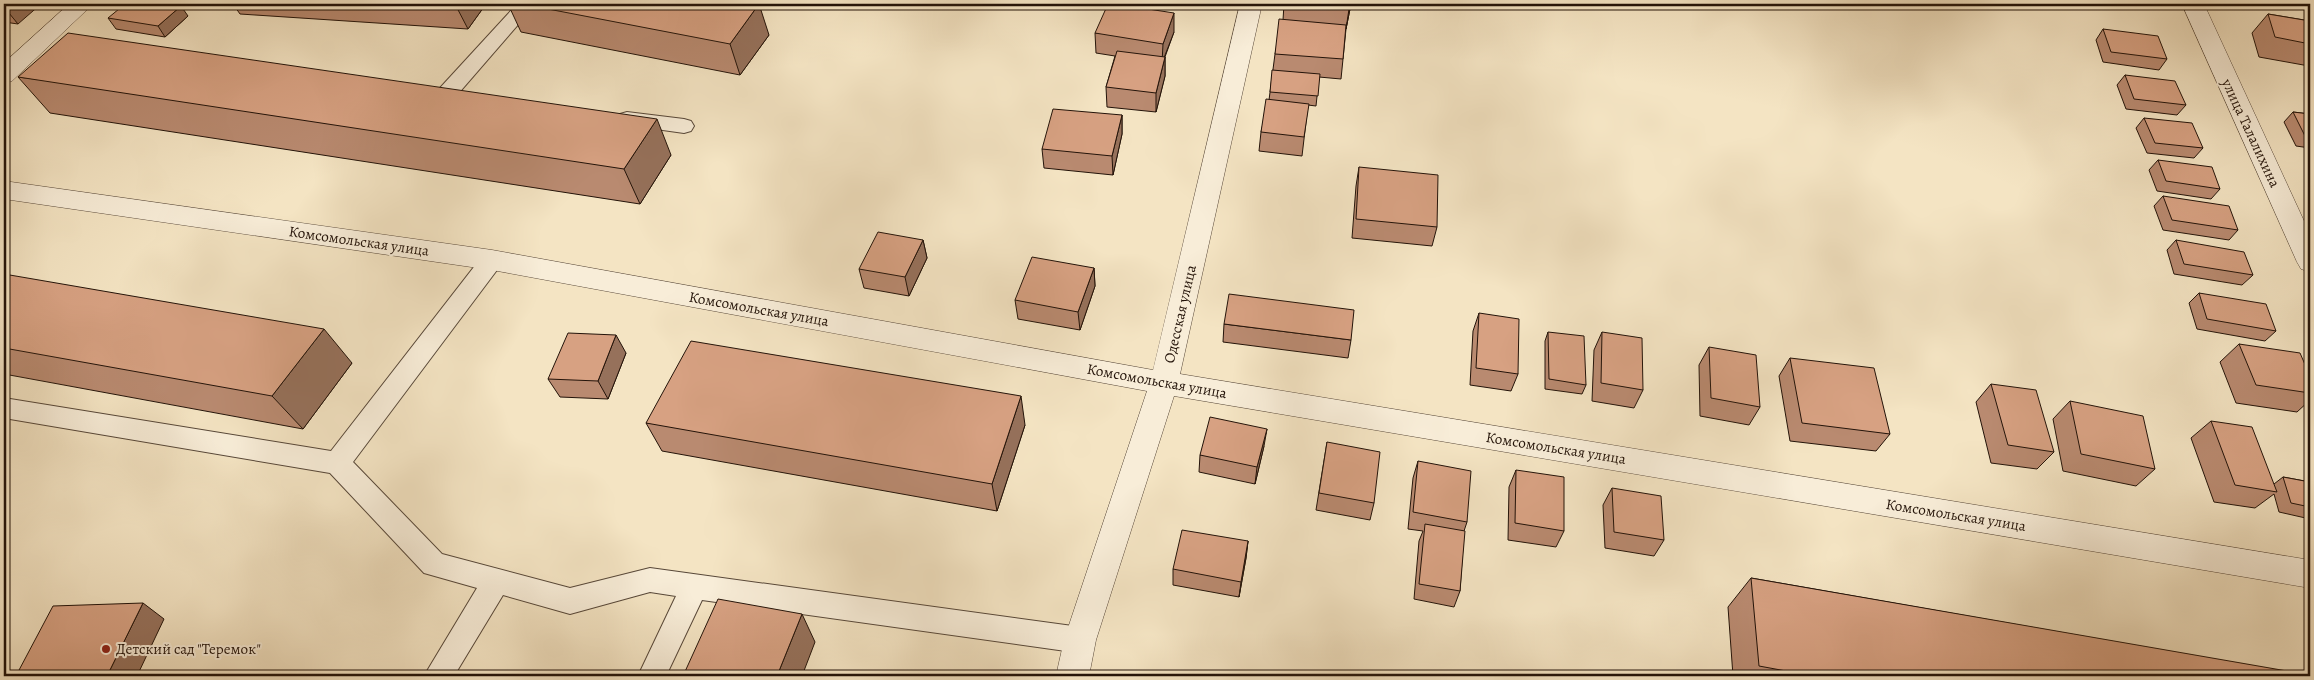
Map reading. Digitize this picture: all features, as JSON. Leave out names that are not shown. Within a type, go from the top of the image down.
[{"type":"street","points":[[4,76],[82,4]]},
{"type":"street","name":"Одесская улица","points":[[1072,676],[1080,640],[1164,383],[1250,4]]},
{"type":"street","name":"улица Талалихина","points":[[2192,4],[2310,262]]},
{"type":"street","name":"Комсомольская улица","points":[[4,190],[492,260],[1164,383],[2310,574]]},
{"type":"lane","points":[[405,91],[454,98],[527,4]]},
{"type":"lane","points":[[44,38],[73,43]]},
{"type":"lane","points":[[608,117],[684,126]]},
{"type":"lane","points":[[337,464],[492,260]]},
{"type":"lane","points":[[4,408],[337,464],[434,564],[570,601],[650,580],[1080,640]]},
{"type":"lane","points":[[438,676],[497,581]]},
{"type":"lane","points":[[652,676],[695,586]]},
{"type":"building","points":[[125,4],[169,4],[181,6],[158,26],[108,18]]},
{"type":"building","points":[[522,4],[759,4],[730,44]]},
{"type":"building","points":[[1108,4],[1174,13],[1163,44],[1095,33]]},
{"type":"building","points":[[1303,4],[1350,4],[1349,9]]},
{"type":"building","points":[[2268,14],[2310,21],[2310,44],[2275,37]]},
{"type":"building","points":[[1279,19],[1346,25],[1343,59],[1275,54]]},
{"type":"building","points":[[2103,29],[2158,36],[2167,59],[2111,52]]},
{"type":"building","points":[[68,33],[657,119],[624,169],[18,77]]},
{"type":"building","points":[[1117,51],[1165,57],[1156,93],[1106,87]]},
{"type":"building","points":[[1272,70],[1320,74],[1318,96],[1270,92]]},
{"type":"building","points":[[2125,75],[2175,81],[2186,105],[2134,99]]},
{"type":"building","points":[[1266,99],[1309,104],[1304,137],[1261,132]]},
{"type":"building","points":[[1053,109],[1122,115],[1112,156],[1042,149]]},
{"type":"building","points":[[2293,112],[2310,114],[2310,136],[2305,136]]},
{"type":"building","points":[[2144,118],[2192,123],[2203,148],[2155,143]]},
{"type":"building","points":[[2158,160],[2212,167],[2220,189],[2166,181]]},
{"type":"building","points":[[1359,167],[1438,175],[1437,227],[1356,219]]},
{"type":"building","points":[[2163,196],[2229,206],[2238,230],[2172,220]]},
{"type":"building","points":[[878,232],[923,240],[905,277],[859,269]]},
{"type":"building","points":[[2176,240],[2244,252],[2253,275],[2184,264]]},
{"type":"building","points":[[1032,257],[1094,268],[1078,312],[1015,300]]},
{"type":"building","points":[[4,274],[324,329],[272,396],[4,348]]},
{"type":"building","points":[[2199,293],[2266,304],[2276,331],[2207,319]]},
{"type":"building","points":[[1229,294],[1354,310],[1351,340],[1224,324]]},
{"type":"building","points":[[1479,313],[1519,319],[1518,374],[1476,368]]},
{"type":"building","points":[[1548,332],[1584,336],[1586,385],[1549,379]]},
{"type":"building","points":[[1602,332],[1642,338],[1643,390],[1601,383]]},
{"type":"building","points":[[568,333],[616,335],[598,381],[548,379]]},
{"type":"building","points":[[691,341],[1021,396],[992,484],[646,423]]},
{"type":"building","points":[[2239,344],[2300,353],[2310,376],[2310,393],[2256,385]]},
{"type":"building","points":[[1709,347],[1756,355],[1760,407],[1711,398]]},
{"type":"building","points":[[1790,358],[1874,368],[1890,434],[1802,423]]},
{"type":"building","points":[[1991,384],[2036,390],[2054,452],[2008,445]]},
{"type":"building","points":[[2070,401],[2143,416],[2155,469],[2081,454]]},
{"type":"building","points":[[1210,417],[1267,429],[1257,467],[1200,455]]},
{"type":"building","points":[[2211,421],[2252,427],[2277,492],[2235,485]]},
{"type":"building","points":[[1327,442],[1380,452],[1374,503],[1319,493]]},
{"type":"building","points":[[1418,461],[1471,471],[1467,522],[1413,512]]},
{"type":"building","points":[[1516,470],[1564,477],[1564,531],[1515,523]]},
{"type":"building","points":[[2283,477],[2310,482],[2310,507],[2291,503]]},
{"type":"building","points":[[1612,488],[1661,496],[1664,540],[1614,532]]},
{"type":"building","points":[[1425,524],[1465,531],[1460,591],[1419,584]]},
{"type":"building","points":[[1182,530],[1248,541],[1241,582],[1173,569]]},
{"type":"building","points":[[1751,578],[2310,676],[1813,676],[1759,666]]},
{"type":"building","points":[[718,599],[802,614],[777,676],[683,676]]},
{"type":"building","points":[[143,603],[107,676],[4,676],[4,672],[18,672],[53,606]]},
{"type":"place","name":"Детский сад \"Теремок\"","points":[[106,649]]}]
